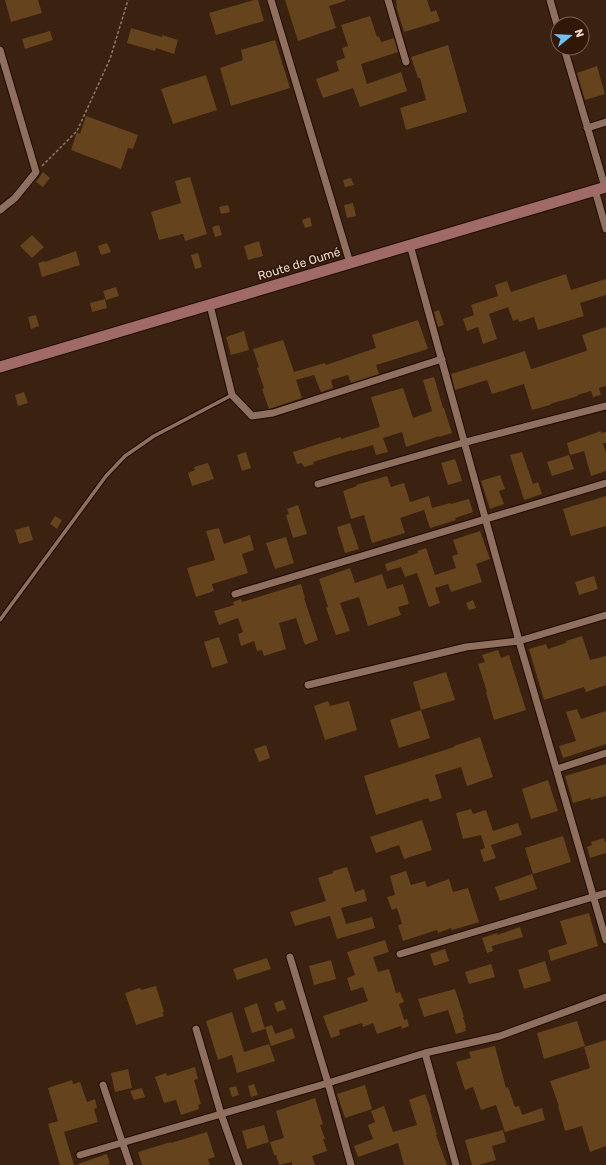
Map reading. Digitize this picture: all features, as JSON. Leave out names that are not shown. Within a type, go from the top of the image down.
[{"type":"street","points":[[271,0],[350,263]]},
{"type":"street","points":[[388,0],[406,62]]},
{"type":"street","points":[[550,0],[555,16]]},
{"type":"street","points":[[0,50],[36,172],[15,198],[0,210]]},
{"type":"street","points":[[566,56],[602,188],[606,229]]},
{"type":"street","points":[[587,128],[606,122]]},
{"type":"street","name":"Route de Oumé","points":[[0,366],[602,188]]},
{"type":"street","points":[[410,245],[466,442],[519,641],[606,940]]},
{"type":"street","points":[[210,305],[232,395],[252,416],[273,413],[442,359]]},
{"type":"street","points":[[318,484],[466,442],[606,406]]},
{"type":"street","points":[[235,594],[606,483]]},
{"type":"street","points":[[308,684],[466,647],[519,641],[606,615]]},
{"type":"street","points":[[557,768],[606,753]]},
{"type":"street","points":[[400,954],[606,893]]},
{"type":"street","points":[[290,957],[351,1165]]},
{"type":"street","points":[[80,1155],[328,1083],[425,1053],[500,1036],[606,997]]},
{"type":"street","points":[[196,1029],[221,1114],[239,1165]]},
{"type":"street","points":[[425,1053],[456,1165]]},
{"type":"street","points":[[103,1085],[130,1165]]},
{"type":"lane","points":[[0,620],[106,476],[125,456],[154,436],[232,395]]},
{"type":"path","points":[[36,172],[77,131],[110,59],[128,0]]},
{"type":"building","points":[[5,0],[38,0],[42,13],[11,22]]},
{"type":"building","points":[[258,0],[264,21],[216,35],[209,13]]},
{"type":"building","points":[[285,0],[345,1],[329,6],[336,28],[298,41]]},
{"type":"building","points":[[396,0],[427,0],[431,12],[436,10],[440,21],[404,32],[396,6]]},
{"type":"building","points":[[370,16],[377,37],[379,36],[381,42],[394,38],[398,52],[361,64],[367,84],[401,72],[407,91],[360,107],[353,88],[323,98],[316,79],[339,71],[336,61],[345,58],[342,48],[348,46],[341,25]]},
{"type":"building","points":[[131,28],[178,40],[174,54],[156,48],[155,51],[127,43]]},
{"type":"building","points":[[50,31],[53,40],[25,49],[22,39]]},
{"type":"building","points":[[275,40],[290,88],[231,106],[220,68],[243,60],[241,50]]},
{"type":"building","points":[[448,45],[467,112],[406,130],[400,108],[426,100],[420,78],[418,78],[411,57]]},
{"type":"building","points":[[597,66],[605,94],[585,100],[577,73]]},
{"type":"building","points":[[206,75],[217,110],[173,124],[161,89]]},
{"type":"building","points":[[86,116],[138,135],[133,149],[128,148],[121,169],[71,150],[77,132],[80,134]]},
{"type":"building","points":[[43,172],[50,178],[43,187],[36,182]]},
{"type":"building","points":[[190,177],[207,234],[185,241],[183,234],[159,240],[151,212],[181,203],[175,181]]},
{"type":"building","points":[[351,178],[354,185],[345,187],[343,180]]},
{"type":"building","points":[[353,203],[356,216],[347,218],[344,205]]},
{"type":"building","points":[[228,205],[230,212],[221,214],[219,207]]},
{"type":"building","points":[[310,217],[312,226],[305,228],[302,220]]},
{"type":"building","points":[[219,225],[222,235],[215,237],[212,227]]},
{"type":"building","points":[[32,235],[44,247],[32,258],[20,246]]},
{"type":"building","points":[[259,241],[263,256],[248,260],[244,246]]},
{"type":"building","points":[[107,243],[111,252],[101,255],[98,246]]},
{"type":"building","points":[[76,251],[80,265],[42,277],[38,263]]},
{"type":"building","points":[[198,253],[202,267],[195,269],[191,255]]},
{"type":"building","points":[[566,274],[571,290],[606,279],[606,295],[580,303],[584,316],[538,330],[534,317],[519,322],[518,319],[513,321],[508,307],[489,314],[497,339],[483,344],[478,327],[467,331],[463,319],[474,315],[471,305],[498,296],[495,285],[507,281],[511,292]]},
{"type":"building","points":[[116,287],[119,296],[106,300],[103,291]]},
{"type":"building","points":[[105,299],[107,308],[92,312],[90,303]]},
{"type":"building","points":[[439,310],[444,325],[438,327],[434,312]]},
{"type":"building","points":[[36,315],[39,326],[31,329],[28,317]]},
{"type":"building","points":[[418,320],[428,349],[376,365],[379,374],[351,383],[348,375],[331,380],[333,388],[321,392],[314,375],[296,380],[302,398],[269,409],[262,389],[264,388],[257,368],[259,367],[253,349],[283,340],[294,372],[325,363],[326,365],[376,348],[372,335]]},
{"type":"building","points":[[606,327],[606,386],[599,388],[601,395],[593,397],[591,391],[532,410],[524,384],[492,394],[487,380],[455,390],[451,374],[525,351],[532,369],[586,351],[587,350],[582,335]]},
{"type":"building","points":[[244,331],[249,350],[231,355],[226,337]]},
{"type":"building","points":[[434,377],[452,433],[406,447],[402,432],[383,438],[388,452],[376,455],[373,445],[313,462],[314,464],[304,467],[302,463],[297,464],[293,452],[380,427],[371,397],[403,388],[413,418],[432,411],[423,380]]},
{"type":"building","points":[[24,392],[28,403],[18,406],[15,395]]},
{"type":"building","points":[[601,431],[601,433],[606,432],[606,443],[603,443],[606,453],[606,471],[591,476],[584,451],[570,455],[567,443]]},
{"type":"building","points":[[246,452],[251,468],[242,471],[237,455]]},
{"type":"building","points":[[522,452],[533,484],[538,482],[542,494],[524,500],[510,455]]},
{"type":"building","points":[[569,455],[574,469],[552,476],[547,462]]},
{"type":"building","points":[[455,459],[462,481],[448,485],[441,463]]},
{"type":"building","points":[[208,463],[214,479],[192,486],[188,473],[195,470],[194,467]]},
{"type":"building","points":[[500,475],[505,489],[499,491],[504,504],[490,509],[481,481]]},
{"type":"building","points":[[387,476],[391,487],[404,483],[410,502],[429,496],[432,508],[469,499],[473,512],[455,518],[456,520],[430,528],[424,510],[400,518],[405,533],[372,543],[364,515],[351,519],[343,491],[357,486],[356,485]]},
{"type":"building","points":[[606,496],[606,526],[571,536],[563,509]]},
{"type":"building","points":[[298,505],[307,534],[293,538],[286,515],[289,514],[287,509]]},
{"type":"building","points":[[55,516],[62,520],[57,529],[50,524]]},
{"type":"building","points":[[350,523],[359,549],[345,553],[337,527]]},
{"type":"building","points":[[29,526],[33,540],[19,544],[15,530]]},
{"type":"building","points":[[219,528],[224,544],[250,535],[254,550],[242,554],[248,573],[212,584],[214,591],[196,597],[187,568],[215,560],[206,531]]},
{"type":"building","points":[[480,531],[490,559],[476,564],[482,582],[451,592],[448,584],[435,588],[440,603],[429,607],[417,573],[405,577],[401,567],[387,571],[385,564],[418,553],[417,551],[426,548],[435,575],[456,568],[452,556],[458,554],[453,540]]},
{"type":"building","points":[[286,537],[294,563],[275,569],[266,543]]},
{"type":"building","points":[[350,568],[355,583],[382,574],[387,589],[403,584],[409,604],[398,607],[401,615],[368,626],[359,597],[340,603],[350,631],[336,635],[326,608],[328,607],[319,579]]},
{"type":"building","points":[[594,576],[598,589],[579,595],[575,582]]},
{"type":"building","points":[[301,584],[318,640],[305,645],[296,618],[279,623],[286,649],[264,656],[262,650],[257,651],[254,641],[241,646],[238,634],[243,632],[238,618],[219,625],[214,611],[234,605],[233,602],[241,599],[242,602]]},
{"type":"building","points":[[473,600],[476,608],[469,610],[466,603]]},
{"type":"building","points":[[582,636],[590,660],[606,656],[606,685],[586,692],[584,687],[544,700],[529,649],[546,644],[548,649]]},
{"type":"building","points":[[219,637],[228,663],[212,668],[204,642]]},
{"type":"building","points":[[498,650],[501,658],[509,655],[526,710],[494,720],[478,664],[485,662],[482,655]]},
{"type":"building","points":[[446,672],[455,700],[421,710],[413,682]]},
{"type":"building","points":[[328,701],[330,706],[349,701],[357,730],[325,740],[314,706]]},
{"type":"building","points":[[577,709],[581,719],[606,711],[606,744],[563,758],[559,746],[576,741],[566,712]]},
{"type":"building","points":[[421,710],[430,738],[399,748],[390,720]]},
{"type":"building","points":[[480,737],[493,777],[467,786],[461,767],[435,775],[442,798],[430,802],[428,798],[376,815],[364,776]]},
{"type":"building","points":[[266,745],[270,758],[259,762],[254,749]]},
{"type":"building","points":[[606,764],[606,796],[591,800],[590,798],[573,803],[565,776]]},
{"type":"building","points":[[548,780],[558,811],[531,819],[522,789]]},
{"type":"building","points":[[471,809],[473,814],[486,810],[493,831],[518,823],[522,835],[491,845],[496,858],[484,862],[480,850],[485,848],[481,835],[463,839],[456,813]]},
{"type":"building","points":[[422,820],[432,850],[404,859],[399,845],[376,853],[370,837]]},
{"type":"building","points":[[563,836],[571,862],[533,874],[525,848]]},
{"type":"building","points":[[604,838],[606,842],[606,853],[590,858],[587,847],[592,845],[591,842]]},
{"type":"building","points":[[347,867],[355,892],[364,889],[367,901],[341,908],[346,924],[372,917],[375,928],[337,939],[330,916],[295,926],[290,912],[326,901],[318,878],[333,873],[333,871]]},
{"type":"building","points":[[406,871],[411,885],[425,881],[427,887],[449,879],[453,892],[468,888],[479,922],[452,930],[451,928],[438,933],[437,930],[403,941],[398,925],[402,924],[397,908],[392,910],[387,897],[395,895],[390,876]]},
{"type":"building","points":[[532,874],[537,889],[500,901],[495,887]]},
{"type":"building","points":[[589,913],[598,946],[551,961],[548,950],[567,944],[560,921]]},
{"type":"building","points":[[520,927],[523,937],[492,946],[493,951],[487,953],[482,938],[497,933],[497,935]]},
{"type":"building","points":[[385,940],[389,952],[373,957],[378,972],[389,969],[396,993],[400,992],[404,1002],[399,1004],[404,1020],[407,1019],[409,1026],[402,1029],[401,1026],[377,1034],[373,1023],[363,1027],[362,1023],[339,1030],[340,1035],[331,1038],[323,1016],[368,1001],[363,987],[351,991],[347,978],[355,975],[347,952]]},
{"type":"building","points":[[445,949],[449,961],[434,966],[430,954]]},
{"type":"building","points":[[267,958],[271,969],[237,980],[233,969]]},
{"type":"building","points":[[331,960],[336,979],[314,985],[309,966]]},
{"type":"building","points":[[545,961],[551,981],[524,989],[518,970]]},
{"type":"building","points":[[491,964],[495,977],[469,984],[465,972]]},
{"type":"building","points":[[156,986],[164,1016],[136,1025],[125,993],[140,988],[141,990]]},
{"type":"building","points":[[455,989],[466,1027],[466,1031],[456,1034],[448,1010],[424,1017],[418,999]]},
{"type":"building","points":[[283,1000],[286,1009],[277,1012],[274,1003]]},
{"type":"building","points":[[257,1003],[265,1029],[252,1033],[244,1008]]},
{"type":"building","points":[[232,1012],[244,1052],[269,1044],[275,1061],[237,1073],[232,1055],[218,1060],[206,1021]]},
{"type":"building","points":[[577,1021],[585,1046],[544,1059],[537,1033]]},
{"type":"building","points":[[272,1025],[275,1034],[292,1028],[295,1038],[271,1046],[265,1027]]},
{"type":"building","points":[[606,1040],[606,1146],[590,1152],[582,1126],[565,1131],[559,1106],[550,1081],[590,1068],[584,1047]]},
{"type":"building","points":[[495,1046],[506,1088],[508,1087],[515,1107],[519,1106],[522,1115],[542,1108],[545,1120],[505,1132],[496,1105],[481,1110],[473,1087],[465,1090],[456,1062],[471,1058],[469,1052]]},
{"type":"building","points":[[195,1067],[198,1079],[194,1080],[201,1104],[198,1105],[199,1109],[181,1115],[176,1100],[164,1103],[155,1077],[166,1073],[167,1076]]},
{"type":"building","points":[[128,1069],[132,1088],[115,1092],[111,1073]]},
{"type":"building","points":[[72,1080],[73,1084],[80,1082],[87,1102],[95,1099],[97,1108],[94,1109],[98,1122],[64,1132],[74,1165],[60,1165],[48,1124],[58,1121],[48,1088]]},
{"type":"building","points":[[254,1084],[258,1095],[251,1097],[248,1086]]},
{"type":"building","points":[[365,1085],[372,1109],[345,1118],[337,1094]]},
{"type":"building","points":[[236,1086],[239,1095],[232,1097],[229,1088]]},
{"type":"building","points":[[142,1088],[145,1097],[134,1100],[130,1091]]},
{"type":"building","points":[[425,1094],[431,1110],[436,1135],[447,1165],[404,1165],[398,1143],[358,1157],[354,1146],[373,1139],[368,1125],[375,1122],[371,1111],[384,1106],[393,1132],[417,1125],[409,1100]]},
{"type":"building","points":[[315,1098],[323,1124],[320,1125],[327,1151],[312,1156],[315,1165],[292,1165],[292,1162],[279,1165],[270,1142],[284,1138],[276,1111]]},
{"type":"building","points":[[264,1125],[269,1142],[247,1149],[242,1131]]},
{"type":"building","points":[[503,1130],[506,1142],[492,1146],[496,1160],[479,1165],[472,1165],[465,1140]]},
{"type":"building","points":[[207,1132],[215,1157],[208,1159],[210,1165],[142,1165],[138,1152]]},
{"type":"building","points":[[107,1154],[110,1164],[78,1164]]}]
